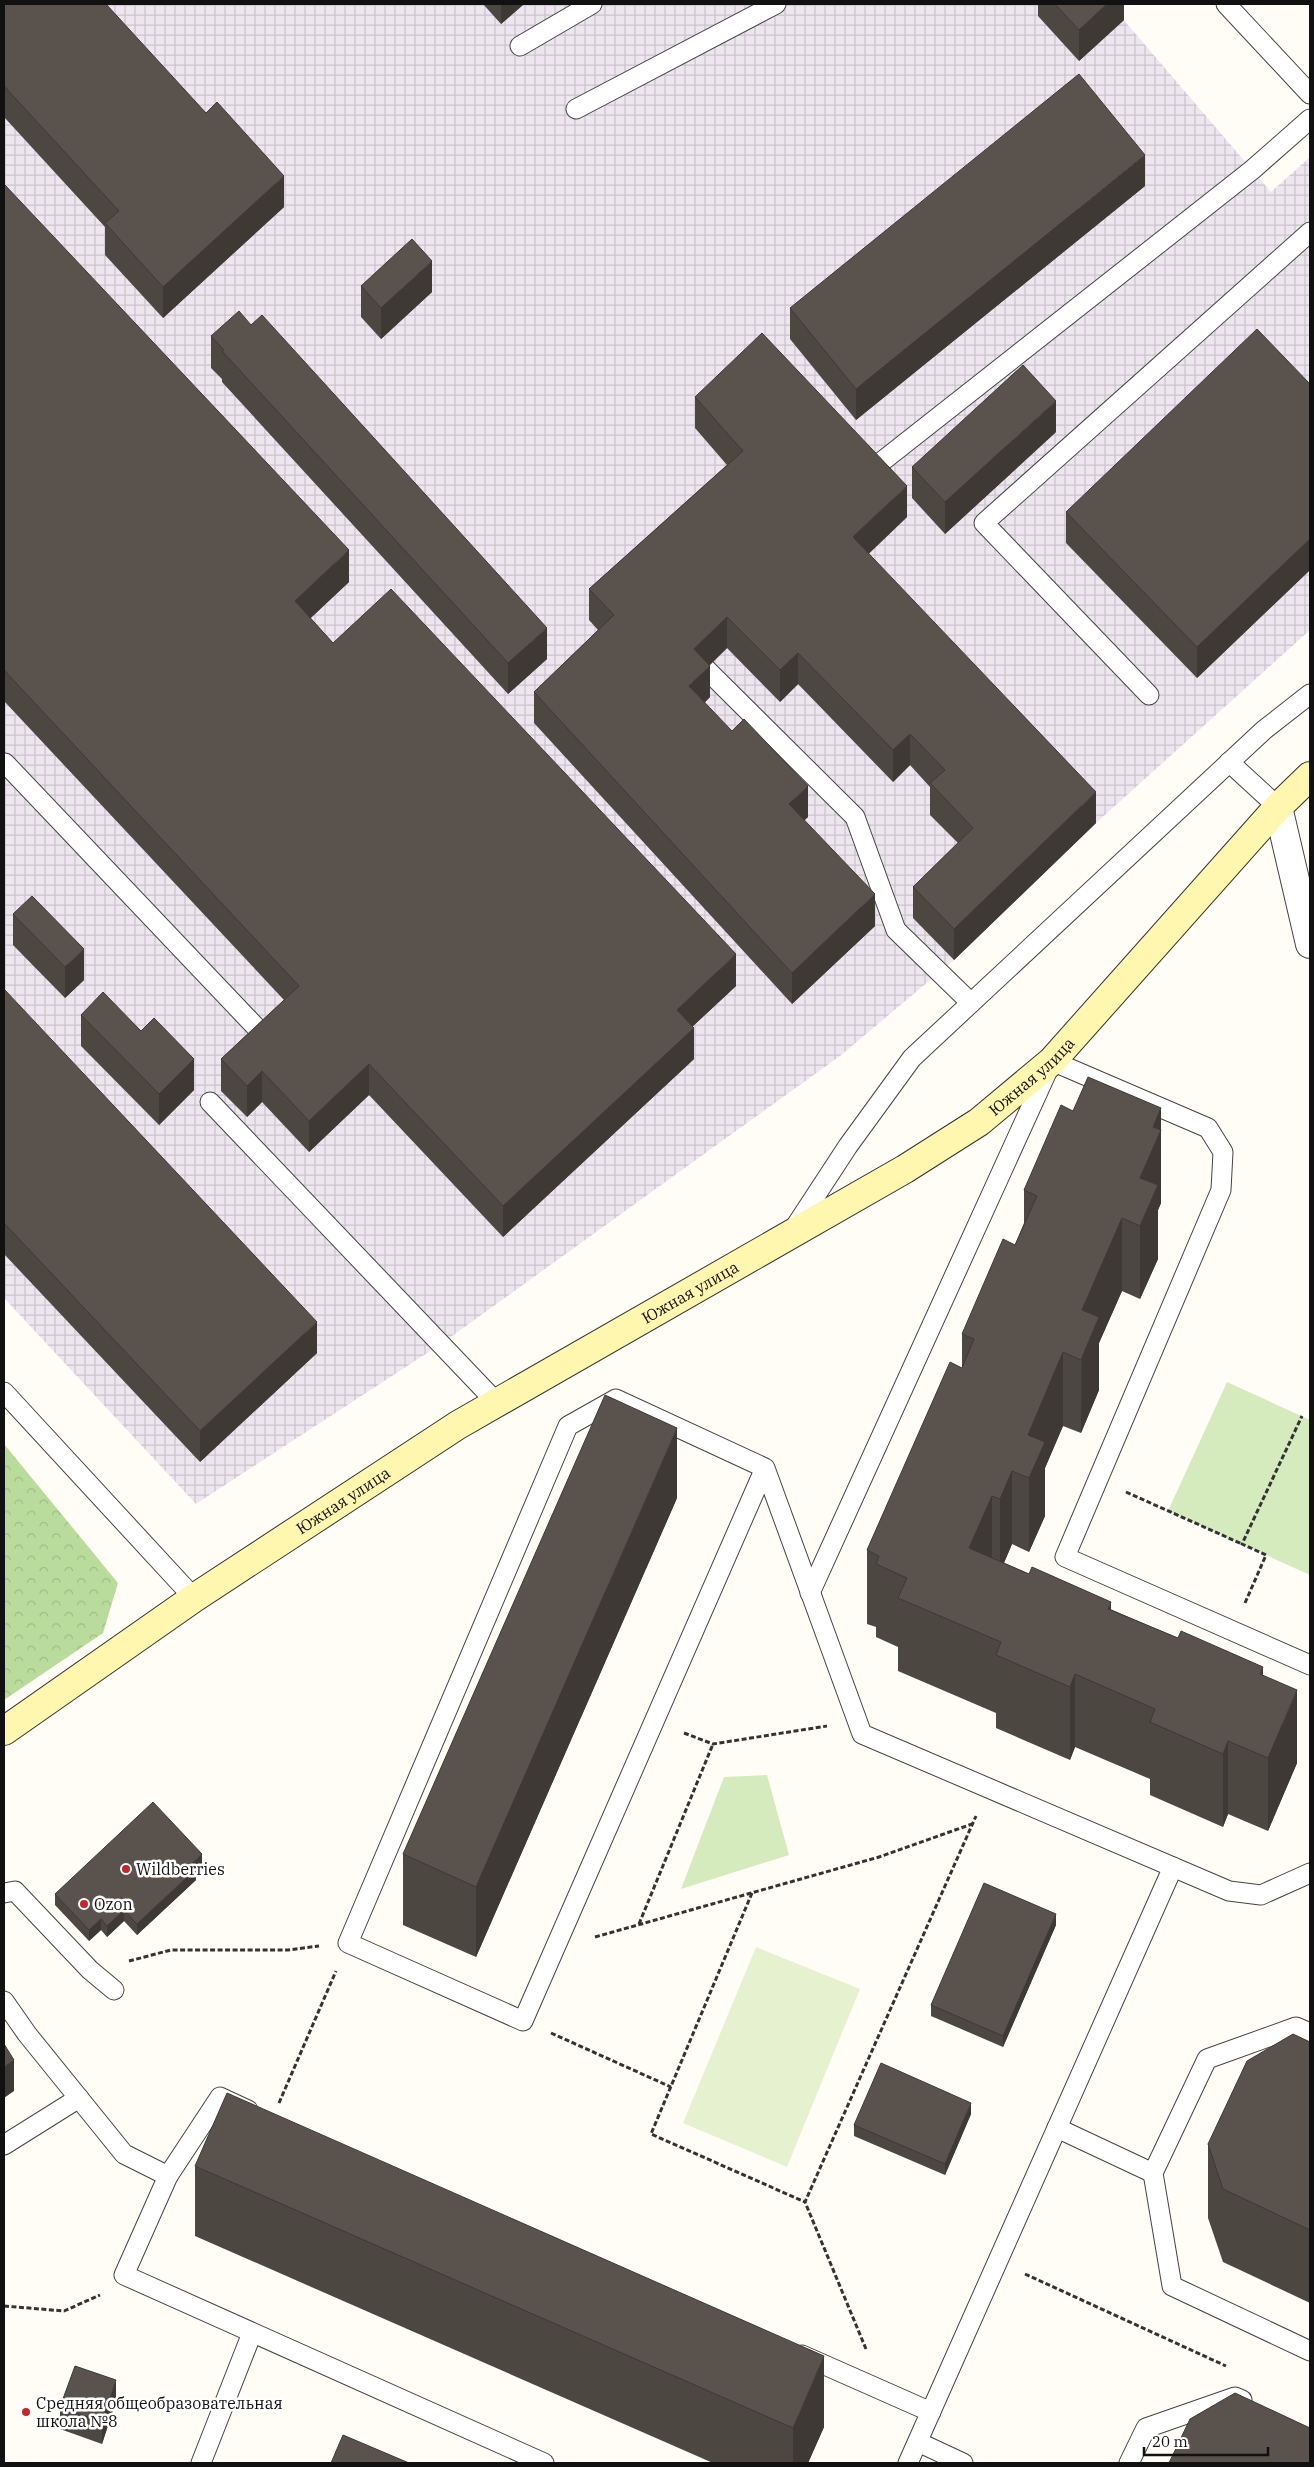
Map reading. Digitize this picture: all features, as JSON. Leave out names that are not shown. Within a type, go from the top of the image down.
[{"type":"street","name":"Южная улица","points":[[4,1732],[194,1598],[458,1425],[905,1169],[979,1122],[1052,1061],[1278,807],[1310,776]]},
{"type":"street","points":[[1278,807],[1310,944]]},
{"type":"lane","points":[[520,46],[592,4]]},
{"type":"lane","points":[[576,109],[776,4]]},
{"type":"lane","points":[[1226,4],[1310,94]]},
{"type":"lane","points":[[866,474],[1252,170],[1310,119]]},
{"type":"lane","points":[[1150,695],[984,523],[1310,232]]},
{"type":"lane","points":[[706,669],[855,817],[896,930],[971,1003]]},
{"type":"lane","points":[[789,1236],[848,1146],[912,1058],[1229,762],[1264,730],[1310,694]]},
{"type":"lane","points":[[1229,762],[1278,807]]},
{"type":"lane","points":[[4,763],[271,1044]]},
{"type":"lane","points":[[810,1593],[1052,1061],[1208,1128],[1224,1152],[1221,1190],[1065,1557],[1310,1665]]},
{"type":"lane","points":[[210,1102],[497,1403]]},
{"type":"lane","points":[[4,1392],[194,1598]]},
{"type":"lane","points":[[765,1468],[523,2020],[348,1943],[568,1426],[616,1400],[765,1468],[862,1734],[1229,1891],[1261,1895],[1310,1873]]},
{"type":"lane","points":[[908,2463],[1173,1867]]},
{"type":"lane","points":[[4,1893],[15,1891],[90,1970],[114,1990]]},
{"type":"lane","points":[[4,2001],[27,2034],[124,2154],[168,2176]]},
{"type":"lane","points":[[1310,2033],[1296,2027],[1207,2059],[1153,2173],[1172,2286],[1310,2351]]},
{"type":"lane","points":[[271,2120],[220,2097],[168,2176],[124,2275],[544,2463]]},
{"type":"lane","points":[[4,2145],[79,2098]]},
{"type":"lane","points":[[1057,2128],[1153,2173]]},
{"type":"lane","points":[[201,2463],[252,2333]]},
{"type":"lane","points":[[783,2346],[931,2412]]},
{"type":"lane","points":[[1129,2463],[1146,2428],[1235,2396],[1260,2408]]},
{"type":"lane","points":[[918,2442],[963,2463]]},
{"type":"path","points":[[1242,1544],[1302,1416]]},
{"type":"path","points":[[1097,1479],[1266,1555],[1232,1631]]},
{"type":"path","points":[[654,1720],[713,1744],[857,1721]]},
{"type":"path","points":[[639,1924],[713,1744]]},
{"type":"path","points":[[805,2202],[988,1788]]},
{"type":"path","points":[[554,1950],[639,1924],[879,1857],[972,1824]]},
{"type":"path","points":[[752,1892],[652,2134],[805,2202],[884,2391]]},
{"type":"path","points":[[90,1970],[171,1950],[288,1950],[348,1943]]},
{"type":"path","points":[[271,2120],[348,1943]]},
{"type":"path","points":[[523,2020],[671,2086]]},
{"type":"path","points":[[997,2261],[1244,2375],[1235,2396]]},
{"type":"path","points":[[4,2306],[64,2310],[100,2296],[124,2275]]},
{"type":"shaded area","points":[[4,4],[1110,4],[1271,192],[1310,157],[1310,630],[1096,823],[954,960],[840,1056],[441,1344],[196,1504],[4,1298]]},
{"type":"green space","points":[[1227,1382],[1310,1420],[1310,1575],[1168,1511]]},
{"type":"green space","points":[[4,1444],[118,1583],[103,1633],[4,1700]]},
{"type":"green space","points":[[767,1775],[789,1855],[681,1889],[724,1777]]},
{"type":"green space","points":[[756,1947],[860,1989],[787,2167],[683,2123]]},
{"type":"building","points":[[4,4],[106,4],[206,113],[217,102],[284,176],[163,287],[105,223],[119,211],[4,86]]},
{"type":"building","points":[[1055,4],[1107,4],[1079,30]]},
{"type":"building","points":[[1079,74],[1145,155],[856,389],[790,308]]},
{"type":"building","points":[[4,184],[349,550],[295,601],[333,643],[391,589],[736,954],[677,1010],[694,1028],[503,1206],[369,1064],[309,1121],[262,1071],[247,1086],[221,1059],[299,986],[4,670]]},
{"type":"building","points":[[412,239],[432,261],[381,308],[361,286]]},
{"type":"building","points":[[239,311],[251,325],[262,315],[547,628],[508,663],[222,351],[224,350],[211,336]]},
{"type":"building","points":[[1257,329],[1310,384],[1310,539],[1197,647],[1066,512]]},
{"type":"building","points":[[762,333],[907,486],[853,537],[1096,792],[954,929],[913,887],[973,828],[930,783],[945,770],[910,734],[893,750],[798,653],[780,670],[727,617],[694,649],[710,666],[689,686],[732,731],[744,719],[808,786],[789,804],[875,894],[792,973],[534,692],[614,615],[589,589],[743,451],[695,397]]},
{"type":"building","points":[[1023,365],[1056,401],[945,502],[912,467]]},
{"type":"building","points":[[32,896],[84,949],[65,967],[13,914]]},
{"type":"building","points":[[4,989],[317,1322],[200,1431],[4,1223]]},
{"type":"building","points":[[103,992],[141,1031],[154,1018],[194,1059],[159,1094],[81,1015]]},
{"type":"building","points":[[1088,1077],[1161,1108],[1153,1127],[1161,1130],[1140,1178],[1158,1185],[1140,1226],[1122,1218],[1082,1310],[1099,1317],[1081,1360],[1063,1352],[1028,1435],[1045,1442],[1029,1478],[1012,1471],[1000,1499],[992,1496],[969,1548],[1029,1574],[1032,1567],[1111,1602],[1108,1609],[1178,1638],[1181,1631],[1263,1667],[1260,1674],[1297,1690],[1268,1758],[1228,1741],[1223,1754],[1150,1722],[1155,1709],[1075,1674],[1070,1687],[996,1655],[1001,1642],[898,1598],[907,1578],[876,1564],[879,1556],[867,1550],[950,1362],[962,1368],[974,1339],[962,1334],[1003,1239],[1015,1245],[1037,1196],[1024,1190],[1061,1105],[1073,1111]]},
{"type":"building","points":[[605,1395],[677,1428],[476,1887],[403,1854]]},
{"type":"building","points":[[153,1802],[202,1854],[191,1864],[196,1869],[137,1924],[124,1910],[107,1926],[101,1919],[89,1930],[55,1894]]},
{"type":"building","points":[[984,1883],[1056,1914],[1003,2036],[931,2005]]},
{"type":"building","points":[[1293,2034],[1310,2042],[1310,2230],[1223,2189],[1208,2144],[1247,2061]]},
{"type":"building","points":[[4,2044],[14,2060],[4,2067]]},
{"type":"building","points":[[881,2063],[971,2103],[945,2164],[854,2125]]},
{"type":"building","points":[[227,2093],[824,2356],[793,2428],[195,2166]]},
{"type":"building","points":[[75,2366],[116,2380],[102,2422],[60,2407]]},
{"type":"building","points":[[1235,2393],[1310,2428],[1310,2463],[1169,2463],[1190,2419]]},
{"type":"building","points":[[343,2435],[409,2463],[331,2463]]},
{"type":"place","name":"Wildberries","points":[[126,1869]]},
{"type":"place","name":"Ozon","points":[[84,1904]]},
{"type":"place","name":"Средняя общеобразовательная школа №8","points":[[26,2412]]}]
